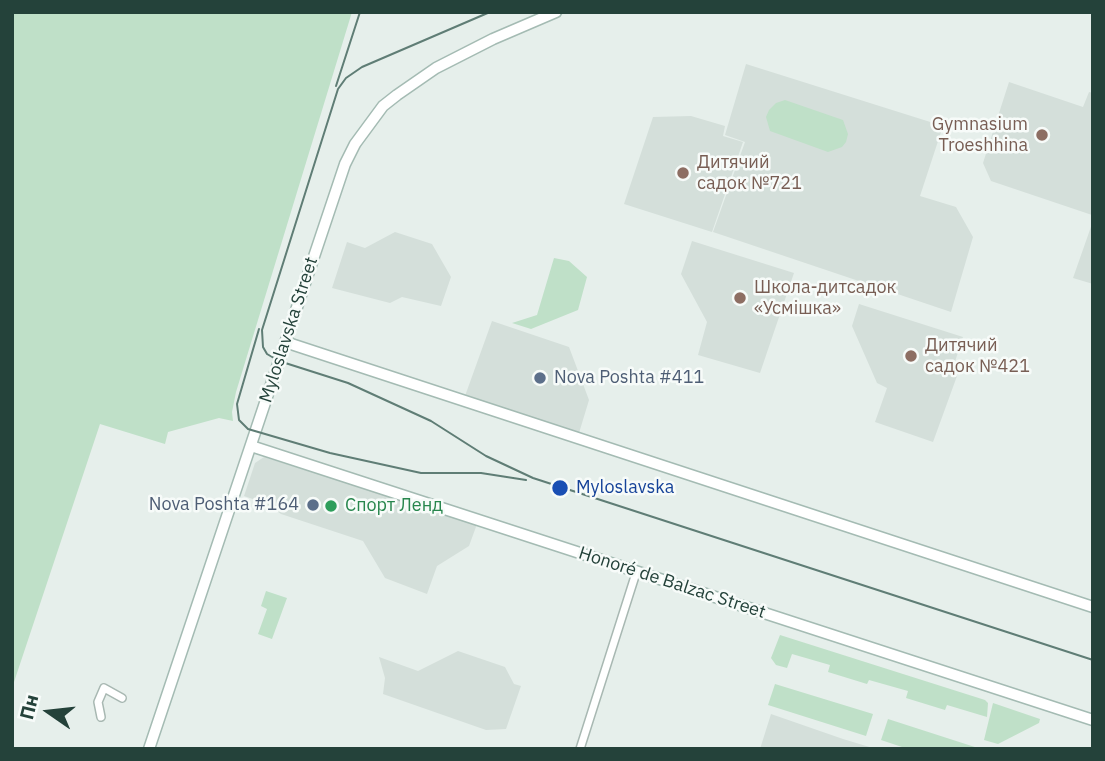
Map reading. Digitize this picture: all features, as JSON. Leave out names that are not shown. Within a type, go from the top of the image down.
[{"type":"street","name":"Myloslavska Street","points":[[149,749],[345,164],[355,144],[383,106],[436,68],[493,39],[556,12]]},
{"type":"street","points":[[285,342],[1093,607]]},
{"type":"street","name":"Honoré de Balzac Street","points":[[251,446],[1093,720]]},
{"type":"street","points":[[580,749],[636,573]]},
{"type":"street","points":[[101,717],[98,702],[104,688],[122,698]]},
{"type":"shaded area","points":[[746,64],[943,126],[920,196],[956,207],[973,237],[951,312],[713,232],[745,142],[725,135]]},
{"type":"shaded area","name":"Gymnasium Troeshhina","points":[[1009,82],[1083,107],[1089,92],[1093,93],[1092,215],[991,181],[983,163]]},
{"type":"shaded area","name":"Дитячий садок №721","points":[[691,116],[725,126],[723,136],[743,142],[712,232],[624,204],[653,117]]},
{"type":"shaded area","points":[[1093,221],[1093,284],[1073,278]]},
{"type":"shaded area","points":[[395,232],[432,244],[451,277],[441,306],[402,297],[390,303],[332,288],[347,242],[365,248]]},
{"type":"shaded area","name":"Школа-дитсадок «Усмішка»","points":[[692,241],[794,273],[760,373],[698,355],[707,322],[681,274]]},
{"type":"shaded area","name":"Дитячий садок №421","points":[[859,304],[963,337],[951,374],[957,376],[933,442],[875,422],[887,388],[877,383],[852,326]]},
{"type":"shaded area","points":[[492,321],[569,347],[589,400],[579,433],[465,396]]},
{"type":"shaded area","points":[[264,457],[477,524],[469,546],[437,566],[427,594],[385,578],[363,541],[281,514],[267,504],[244,496],[255,463]]},
{"type":"shaded area","points":[[458,651],[505,667],[514,684],[521,686],[506,729],[486,730],[383,694],[385,678],[379,657],[418,671]]},
{"type":"shaded area","points":[[771,714],[843,739],[876,749],[760,749]]},
{"type":"green space","points":[[12,12],[352,12],[236,392],[233,421],[219,418],[168,432],[165,444],[100,424],[12,688]]},
{"type":"green space","points":[[785,100],[843,120],[848,134],[846,142],[842,147],[828,152],[770,131],[766,117],[769,110],[776,103]]},
{"type":"green space","points":[[554,258],[569,261],[587,277],[578,310],[531,329],[512,323],[537,315]]},
{"type":"green space","points":[[266,591],[287,598],[272,639],[258,634],[267,609],[261,606]]},
{"type":"green space","points":[[780,635],[985,700],[988,703],[987,717],[947,705],[945,710],[906,698],[908,691],[869,680],[867,684],[828,672],[830,665],[792,654],[787,668],[776,665],[771,658]]},
{"type":"green space","points":[[775,684],[873,714],[866,736],[768,705]]},
{"type":"green space","points":[[993,703],[1040,719],[1039,723],[998,744],[984,740]]},
{"type":"green space","points":[[888,719],[981,749],[908,749],[881,740]]},
{"type":"tram line","points":[[336,86],[360,12]]},
{"type":"tram line","points":[[490,12],[362,67],[346,78],[338,89],[262,330],[263,347],[267,354],[279,361],[348,383],[431,421],[486,456],[533,478],[1093,660]]},
{"type":"tram line","points":[[259,329],[237,404],[239,420],[248,429],[330,453],[421,473],[481,473],[526,480]]},
{"type":"place","name":"Gymnasium Troeshhina","points":[[1042,135]]},
{"type":"place","name":"Дитячий садок №721","points":[[683,173]]},
{"type":"place","name":"Школа-дитсадок «Усмішка»","points":[[740,298]]},
{"type":"place","name":"Дитячий садок №421","points":[[911,356]]},
{"type":"place","name":"Nova Poshta #411","points":[[540,378]]},
{"type":"place","name":"Myloslavska","points":[[560,488]]},
{"type":"place","name":"Nova Poshta #164","points":[[313,505]]},
{"type":"place","name":"Спорт Ленд","points":[[331,506]]}]
